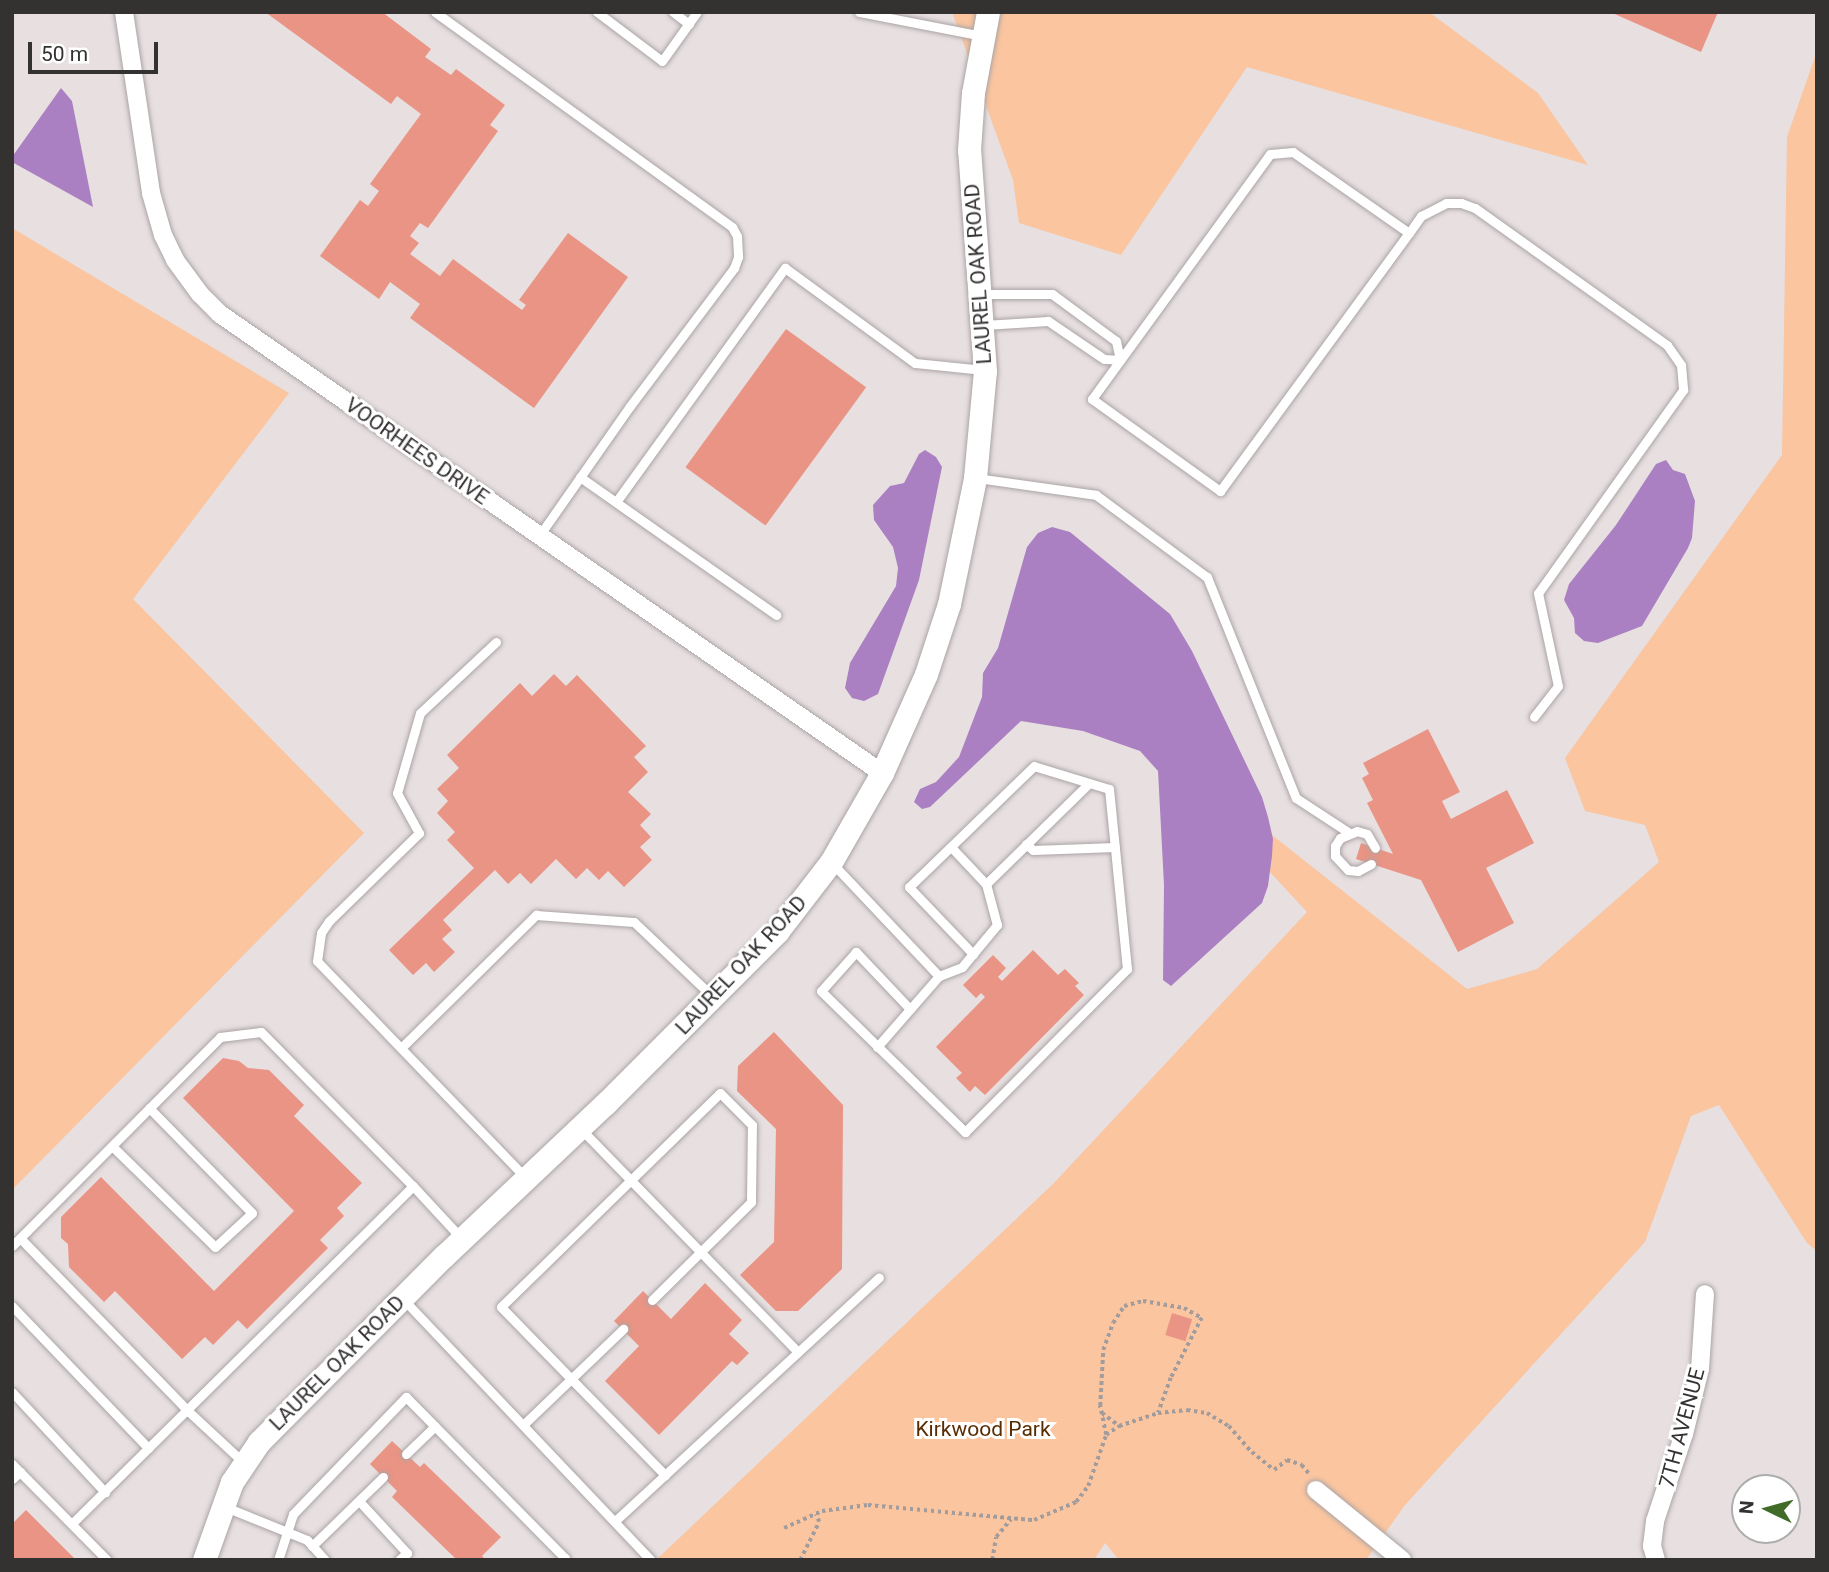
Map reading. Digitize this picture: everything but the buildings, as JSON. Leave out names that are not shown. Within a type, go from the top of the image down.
[{"type":"street","name":"VOORHEES DRIVE","points":[[124,12],[154,203],[163,235],[175,261],[200,294],[220,314],[882,773]]},
{"type":"street","name":"LAUREL OAK ROAD","points":[[204,1560],[222,1506],[243,1462],[402,1298],[777,932],[831,862],[882,773],[926,674],[949,604],[975,478],[985,371],[985,325],[972,217],[969,150],[973,93],[988,12]]},
{"type":"street","name":"7TH AVENUE","points":[[1656,1560],[1652,1546],[1655,1521],[1684,1434],[1700,1369],[1704,1294]]},
{"type":"street","points":[[1316,1490],[1402,1560]]},
{"type":"lane","points":[[435,12],[732,227],[737,236],[739,247],[734,268],[539,536]]},
{"type":"lane","points":[[597,12],[662,61],[697,12]]},
{"type":"lane","points":[[673,12],[689,24]]},
{"type":"lane","points":[[859,12],[983,36]]},
{"type":"lane","points":[[1409,233],[1293,152],[1270,155],[1092,398],[1220,491],[1409,233],[1420,216],[1432,208],[1454,203],[1475,208],[1667,345],[1681,365],[1682,390],[1538,593],[1558,686],[1534,717]]},
{"type":"lane","points":[[616,502],[785,268],[915,363],[985,371]]},
{"type":"lane","points":[[981,294],[1052,294],[1116,341],[1120,360]]},
{"type":"lane","points":[[985,325],[1048,321],[1104,359],[1120,360]]},
{"type":"lane","points":[[580,477],[776,615]]},
{"type":"lane","points":[[975,478],[1096,495],[1207,577],[1296,798],[1348,832],[1367,834],[1375,848]]},
{"type":"lane","points":[[496,642],[420,713],[397,793],[419,833],[329,921],[317,947],[317,961],[527,1178]]},
{"type":"lane","points":[[910,1009],[856,952],[821,991],[965,1132],[1127,969],[1109,789],[1034,766],[909,887],[973,954]]},
{"type":"lane","points":[[986,884],[1089,783]]},
{"type":"lane","points":[[1348,832],[1335,846],[1340,865],[1358,872],[1371,864]]},
{"type":"lane","points":[[1027,844],[1033,850],[1115,847]]},
{"type":"lane","points":[[877,1046],[939,976],[962,967],[997,925],[986,884],[951,847]]},
{"type":"lane","points":[[831,862],[939,976]]},
{"type":"lane","points":[[401,1048],[536,915],[634,922],[712,996]]},
{"type":"lane","points":[[12,1246],[220,1037],[261,1032],[462,1239]]},
{"type":"lane","points":[[652,1300],[751,1202],[752,1125],[720,1093],[501,1307],[665,1475]]},
{"type":"lane","points":[[112,1146],[215,1247],[252,1213],[149,1108]]},
{"type":"lane","points":[[579,1128],[799,1352]]},
{"type":"lane","points":[[72,1524],[413,1186]]},
{"type":"lane","points":[[20,1238],[187,1410],[243,1462]]},
{"type":"lane","points":[[615,1521],[879,1277]]},
{"type":"lane","points":[[402,1298],[651,1560]]},
{"type":"lane","points":[[12,1306],[148,1448]]},
{"type":"lane","points":[[523,1425],[623,1329]]},
{"type":"lane","points":[[12,1392],[105,1492]]},
{"type":"lane","points":[[278,1560],[293,1514],[406,1397],[565,1558],[562,1560]]},
{"type":"lane","points":[[406,1454],[435,1426]]},
{"type":"lane","points":[[12,1464],[16,1476],[72,1524],[107,1560]]},
{"type":"lane","points":[[313,1546],[383,1477]]},
{"type":"lane","points":[[359,1501],[407,1553],[400,1560]]},
{"type":"lane","points":[[222,1506],[287,1531],[313,1546],[325,1560]]},
{"type":"path","points":[[1107,1435],[1100,1384],[1107,1341],[1124,1306],[1143,1301],[1184,1308],[1202,1318],[1171,1378],[1158,1413]]},
{"type":"path","points":[[784,1528],[842,1506],[868,1504],[1034,1520],[1076,1502],[1088,1486],[1107,1435],[1119,1426],[1158,1413],[1186,1410],[1207,1413],[1229,1426],[1252,1452],[1274,1470],[1287,1460],[1302,1465],[1316,1490]]},
{"type":"path","points":[[1102,1413],[1119,1426]]},
{"type":"path","points":[[800,1560],[819,1522],[815,1514]]},
{"type":"path","points":[[992,1560],[996,1536],[1011,1518]]},
{"type":"green space","points":[[952,12],[1429,12],[1538,93],[1588,165],[1247,67],[1121,255],[1019,223],[1013,180]]},
{"type":"green space","name":"Kirkwood Park","points":[[1817,51],[1817,1251],[1807,1243],[1719,1105],[1691,1116],[1645,1242],[1405,1505],[1366,1560],[1119,1560],[1105,1543],[1094,1560],[656,1560],[1053,1184],[1307,912],[1270,872],[1272,835],[1467,989],[1537,969],[1659,862],[1645,825],[1585,811],[1565,758],[1782,455],[1787,137]]},
{"type":"green space","points":[[12,228],[289,393],[133,599],[364,833],[12,1190]]},
{"type":"shaded area","points":[[61,88],[72,101],[93,207],[12,162],[12,157]]},
{"type":"shaded area","points":[[925,450],[936,457],[942,467],[919,580],[878,694],[864,701],[852,698],[845,688],[850,663],[896,586],[898,568],[893,547],[874,520],[873,505],[890,486],[904,483],[919,454]]},
{"type":"shaded area","points":[[1666,460],[1673,470],[1685,474],[1695,501],[1692,538],[1688,548],[1642,626],[1598,643],[1584,641],[1575,633],[1574,618],[1564,600],[1569,584],[1616,525],[1656,464]]},
{"type":"shaded area","points":[[1052,527],[1070,532],[1170,614],[1192,651],[1262,797],[1268,817],[1273,839],[1272,856],[1268,886],[1262,903],[1171,986],[1163,980],[1164,885],[1158,771],[1140,751],[1083,731],[1021,721],[930,807],[922,809],[914,802],[920,789],[936,782],[959,757],[982,697],[983,673],[998,648],[1027,547],[1038,533]]}]
